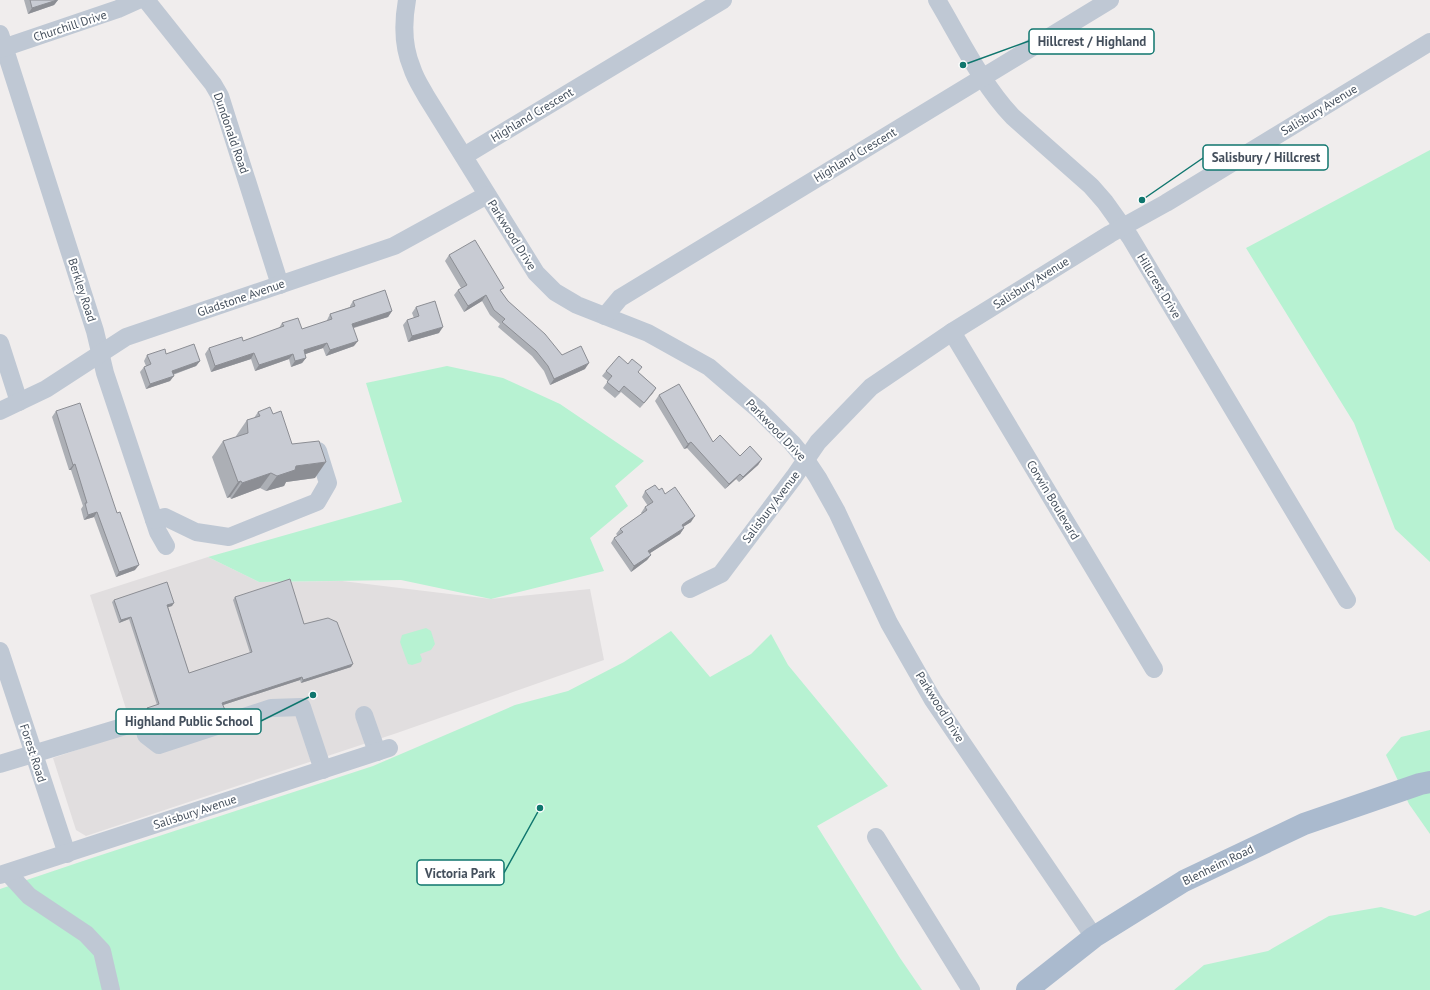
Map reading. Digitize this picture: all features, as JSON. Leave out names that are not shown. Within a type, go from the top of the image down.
[{"type":"main road","name":"Blenheim Road","points":[[1027,990],[1094,936],[1184,881],[1304,824],[1420,784],[1430,782]]},
{"type":"street","name":"Churchill Drive","points":[[1,43],[118,9],[138,0]]},
{"type":"street","name":"Dundonald Road","points":[[146,0],[214,84],[220,96],[280,284]]},
{"type":"street","name":"Parkwood Drive","points":[[407,0],[404,17],[405,37],[411,67],[426,96],[536,273],[555,292],[577,305],[648,333],[709,367],[759,410],[792,443],[818,478],[837,512],[889,623],[933,700],[1094,936]]},
{"type":"street","name":"Highland Crescent","points":[[464,156],[723,0]]},
{"type":"street","name":"Hillcrest Drive","points":[[937,0],[983,77],[1002,105],[1091,186],[1123,227],[1347,600]]},
{"type":"street","name":"Highland Crescent","points":[[604,316],[620,298],[1110,0]]},
{"type":"street","name":"Salisbury Avenue","points":[[690,589],[721,574],[818,442],[872,387],[952,332],[1430,42]]},
{"type":"street","name":"Berkley Road","points":[[1,43],[95,331],[105,373],[158,532],[166,546]]},
{"type":"street","name":"Gladstone Avenue","points":[[0,411],[46,389],[126,337],[394,246],[487,195]]},
{"type":"street","name":"Corwin Boulevard","points":[[952,332],[1154,669]]},
{"type":"street","points":[[0,343],[19,402]]},
{"type":"street","points":[[154,520],[166,517],[196,532],[229,537],[317,502],[328,483],[318,451]]},
{"type":"street","name":"Forest Road","points":[[0,651],[66,854]]},
{"type":"street","points":[[0,764],[142,721],[146,735],[159,745],[271,708],[302,707],[323,770]]},
{"type":"street","name":"Salisbury Avenue","points":[[4,874],[383,750],[364,715]]},
{"type":"street","points":[[876,837],[971,990]]},
{"type":"street","points":[[4,874],[29,896],[86,934],[102,951],[111,990]]},
{"type":"shaded area","points":[[208,557],[259,582],[342,581],[491,599],[590,589],[604,660],[397,733],[86,836],[76,830],[53,758],[133,731],[90,595]]},
{"type":"green space","points":[[1430,150],[1430,562],[1395,529],[1354,423],[1246,248]]},
{"type":"green space","points":[[447,366],[503,378],[560,404],[644,461],[615,486],[628,506],[590,538],[604,571],[491,599],[401,580],[259,582],[208,557],[402,502],[366,383]]},
{"type":"green space","points":[[426,628],[431,631],[435,644],[431,650],[420,654],[422,659],[421,662],[412,665],[408,664],[400,642],[402,635]]},
{"type":"green space","points":[[671,631],[710,677],[751,654],[771,634],[788,665],[888,786],[817,826],[900,958],[922,990],[0,990],[0,889],[373,766],[515,705],[568,691],[624,662]]},
{"type":"green space","points":[[1430,730],[1430,834],[1409,804],[1386,755],[1401,737]]},
{"type":"green space","points":[[1381,907],[1415,916],[1430,910],[1430,990],[1174,990],[1204,965],[1268,951],[1329,916]]},
{"type":"building","points":[[30,0],[57,0],[32,8]]},
{"type":"building","points":[[475,240],[504,288],[500,290],[508,301],[545,334],[562,355],[581,346],[589,363],[554,379],[548,366],[536,351],[502,322],[505,319],[494,310],[486,295],[468,306],[458,290],[467,285],[449,255]]},
{"type":"building","points":[[385,290],[392,311],[352,324],[358,341],[330,350],[327,343],[304,350],[306,358],[295,361],[293,354],[259,365],[254,353],[215,366],[209,348],[242,337],[243,341],[284,326],[282,323],[298,318],[302,329],[332,319],[330,314],[355,306],[353,301]]},
{"type":"building","points":[[435,301],[443,327],[412,336],[407,320],[419,316],[416,307]]},
{"type":"building","points":[[194,344],[200,361],[172,371],[174,376],[150,384],[144,367],[151,364],[147,355],[165,349],[166,354]]},
{"type":"building","points":[[619,356],[628,364],[632,359],[642,367],[638,372],[656,388],[644,403],[624,386],[619,392],[607,382],[612,376],[606,371]]},
{"type":"building","points":[[679,384],[713,442],[720,435],[740,456],[750,446],[762,459],[743,477],[740,474],[729,484],[691,442],[688,444],[659,395]]},
{"type":"building","points":[[80,403],[117,513],[120,512],[139,565],[119,572],[97,512],[88,515],[85,503],[87,503],[75,464],[73,465],[56,411]]},
{"type":"building","points":[[270,407],[273,414],[281,411],[292,444],[319,441],[326,462],[296,466],[295,470],[277,476],[271,473],[242,483],[241,481],[238,482],[223,441],[248,433],[247,420],[260,416],[258,412]]},
{"type":"building","points":[[655,485],[659,490],[662,488],[665,494],[675,487],[695,516],[682,525],[684,528],[648,551],[651,555],[634,566],[614,538],[623,532],[620,529],[647,510],[645,507],[653,502],[645,491]]},
{"type":"building","points":[[290,579],[304,624],[328,618],[337,622],[353,664],[303,680],[302,677],[222,703],[225,710],[163,731],[157,726],[154,715],[147,708],[159,704],[131,617],[121,620],[114,600],[167,582],[174,603],[167,605],[189,673],[252,652],[235,597]]},
{"type":"place","name":"Hillcrest / Highland","points":[[963,65]]},
{"type":"place","name":"Salisbury / Hillcrest","points":[[1142,200]]},
{"type":"place","name":"Highland Public School","points":[[313,695]]},
{"type":"place","name":"Victoria Park","points":[[540,808]]}]
